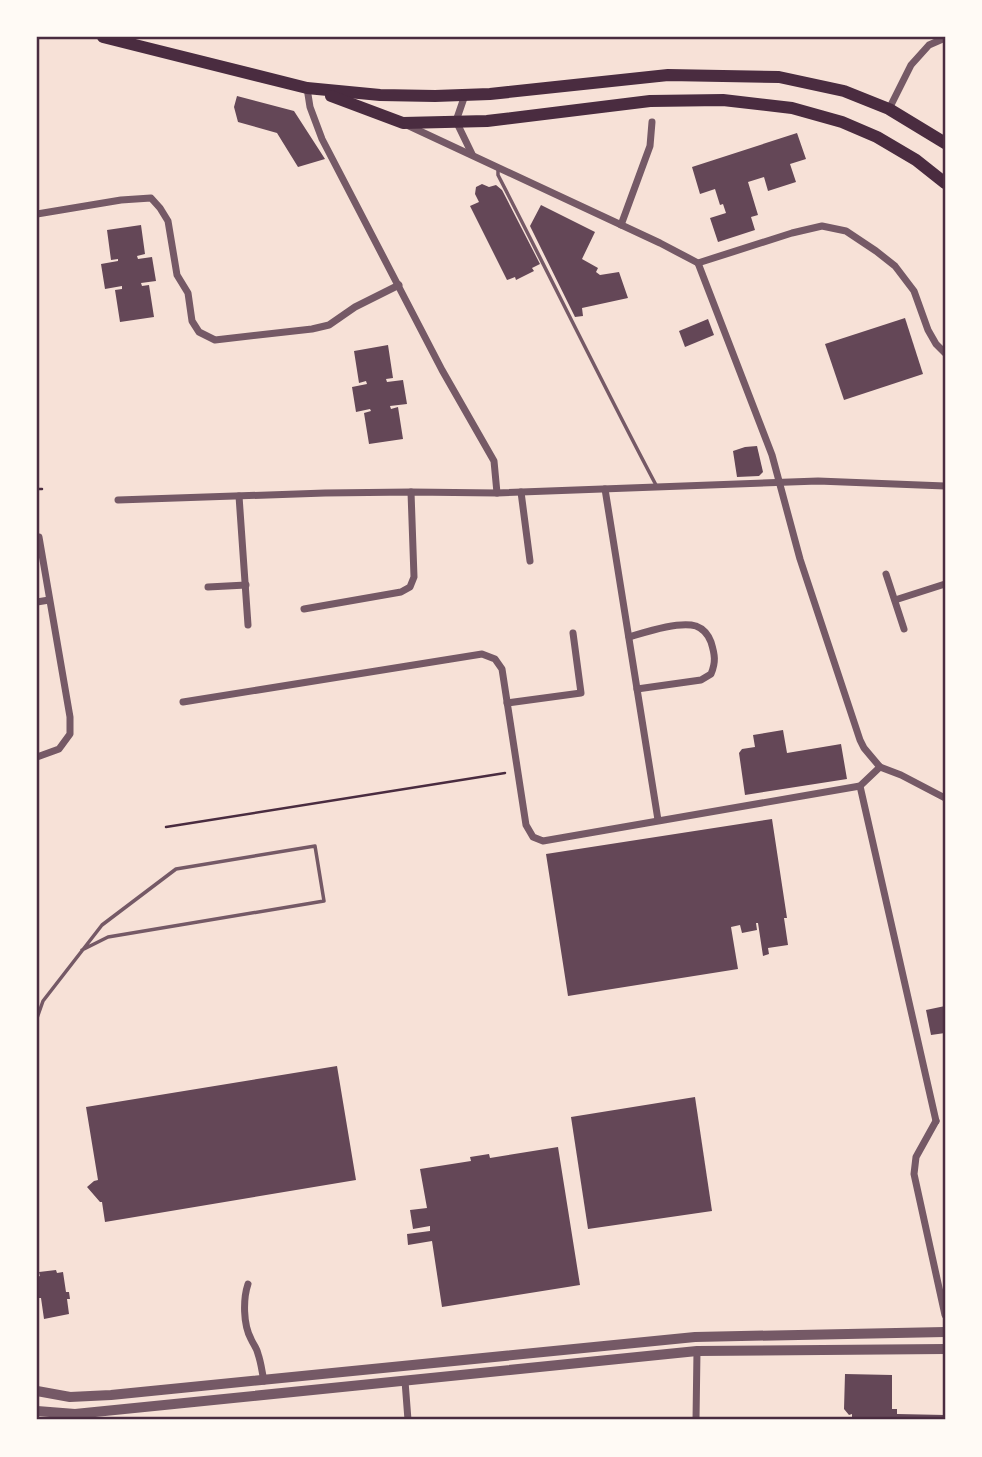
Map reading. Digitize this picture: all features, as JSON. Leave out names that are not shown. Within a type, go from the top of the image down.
[{"type":"main road","points":[[103,37],[128,40],[307,88],[402,123],[487,121],[650,101],[723,100],[792,108],[842,122],[877,137],[916,160],[945,183]]},
{"type":"main road","points":[[307,88],[380,95],[490,94],[668,75],[779,77],[844,91],[888,109],[945,143]]},
{"type":"street","points":[[888,109],[911,65],[929,44],[945,38]]},
{"type":"street","points":[[307,88],[310,107],[322,139],[442,370],[494,461],[497,493]]},
{"type":"street","points":[[466,94],[456,121],[473,155]]},
{"type":"street","points":[[621,225],[650,146],[652,122]]},
{"type":"street","points":[[402,123],[498,166],[698,263],[763,428],[800,559],[860,740],[880,767],[945,798]]},
{"type":"street","points":[[37,214],[121,200],[151,198],[168,221],[177,275],[188,293],[192,321],[199,332],[215,340],[329,325],[355,307],[399,285]]},
{"type":"street","points":[[698,263],[822,226],[846,232],[895,266],[914,291],[928,330],[945,353]]},
{"type":"street","points":[[118,500],[411,492],[497,493],[818,481],[945,486]]},
{"type":"street","points":[[606,489],[658,820]]},
{"type":"street","points":[[304,609],[401,592],[410,587],[414,576],[411,492]]},
{"type":"street","points":[[521,492],[530,561]]},
{"type":"street","points":[[239,496],[248,625]]},
{"type":"street","points":[[37,757],[59,749],[70,734],[70,717],[39,537]]},
{"type":"street","points":[[886,574],[904,629]]},
{"type":"street","points":[[895,600],[945,584]]},
{"type":"street","points":[[208,587],[246,585]]},
{"type":"street","points":[[37,602],[49,600]]},
{"type":"street","points":[[629,637],[646,631],[685,625],[697,626],[708,633],[716,664],[711,674],[701,680],[637,689]]},
{"type":"street","points":[[507,703],[581,692],[573,633]]},
{"type":"street","points":[[183,702],[482,654],[495,659],[502,670],[526,825],[533,837],[542,841],[860,786],[880,767]]},
{"type":"street","points":[[860,786],[941,1121],[916,1157],[914,1174],[945,1315]]},
{"type":"street","points":[[248,1284],[244,1304],[249,1336],[256,1347],[264,1381]]},
{"type":"street","points":[[37,1391],[70,1397],[111,1395],[695,1337],[945,1332]]},
{"type":"street","points":[[37,1411],[75,1414],[697,1351],[945,1349]]},
{"type":"street","points":[[696,1420],[697,1351]]},
{"type":"street","points":[[405,1381],[408,1420]]},
{"type":"lane","points":[[498,166],[498,175],[657,487]]},
{"type":"lane","points":[[37,1018],[43,1001],[82,950],[102,925],[176,869],[315,846],[324,901],[108,937],[82,950]]},
{"type":"path","points":[[37,489],[42,489]]},
{"type":"path","points":[[166,827],[518,771]]},
{"type":"building","points":[[237,96],[294,111],[325,159],[298,167],[277,133],[238,122],[234,107]]},
{"type":"building","points":[[797,133],[806,159],[790,164],[796,182],[768,191],[764,177],[748,182],[758,215],[751,217],[755,230],[718,242],[710,218],[726,213],[723,204],[720,205],[715,189],[700,194],[692,167]]},
{"type":"building","points":[[482,184],[489,187],[496,185],[502,190],[540,264],[532,268],[534,271],[516,280],[515,277],[507,280],[470,206],[479,202],[475,194],[476,187]]},
{"type":"building","points":[[541,205],[595,232],[582,259],[598,268],[596,272],[600,275],[619,272],[628,298],[582,308],[583,316],[575,317],[530,226]]},
{"type":"building","points":[[141,225],[145,254],[137,256],[138,259],[152,257],[156,281],[141,283],[142,286],[149,285],[154,317],[120,322],[115,290],[122,289],[122,286],[105,289],[101,264],[118,261],[111,260],[107,230]]},
{"type":"building","points":[[905,318],[923,374],[844,400],[825,344]]},
{"type":"building","points":[[708,319],[714,335],[685,347],[679,331]]},
{"type":"building","points":[[388,345],[393,378],[386,379],[387,382],[403,380],[407,404],[390,406],[391,409],[398,407],[403,439],[369,444],[364,413],[371,411],[356,412],[352,387],[367,384],[366,381],[359,383],[354,351]]},
{"type":"building","points":[[757,446],[763,472],[759,476],[737,477],[733,451]]},
{"type":"building","points":[[783,730],[787,753],[841,744],[847,779],[745,795],[739,753],[742,749],[755,747],[753,735]]},
{"type":"building","points":[[772,819],[787,918],[784,918],[788,945],[768,948],[769,954],[763,956],[758,923],[757,930],[742,933],[740,925],[731,927],[738,969],[568,996],[546,854]]},
{"type":"building","points":[[945,1006],[945,1033],[931,1035],[926,1010]]},
{"type":"building","points":[[337,1066],[356,1180],[105,1222],[102,1202],[87,1187],[98,1180],[86,1107]]},
{"type":"building","points":[[695,1097],[712,1211],[588,1229],[571,1117]]},
{"type":"building","points":[[558,1147],[580,1285],[442,1307],[432,1241],[408,1245],[407,1234],[430,1231],[430,1226],[413,1229],[410,1210],[427,1208],[420,1169],[471,1161],[470,1157],[489,1154],[490,1158]]},
{"type":"building","points":[[56,1270],[57,1273],[63,1272],[66,1292],[69,1292],[69,1314],[44,1319],[37,1277],[40,1276],[39,1272]]},
{"type":"building","points":[[845,1374],[892,1375],[892,1409],[897,1409],[897,1414],[945,1415],[945,1420],[852,1420],[852,1414],[849,1415],[844,1409]]}]
